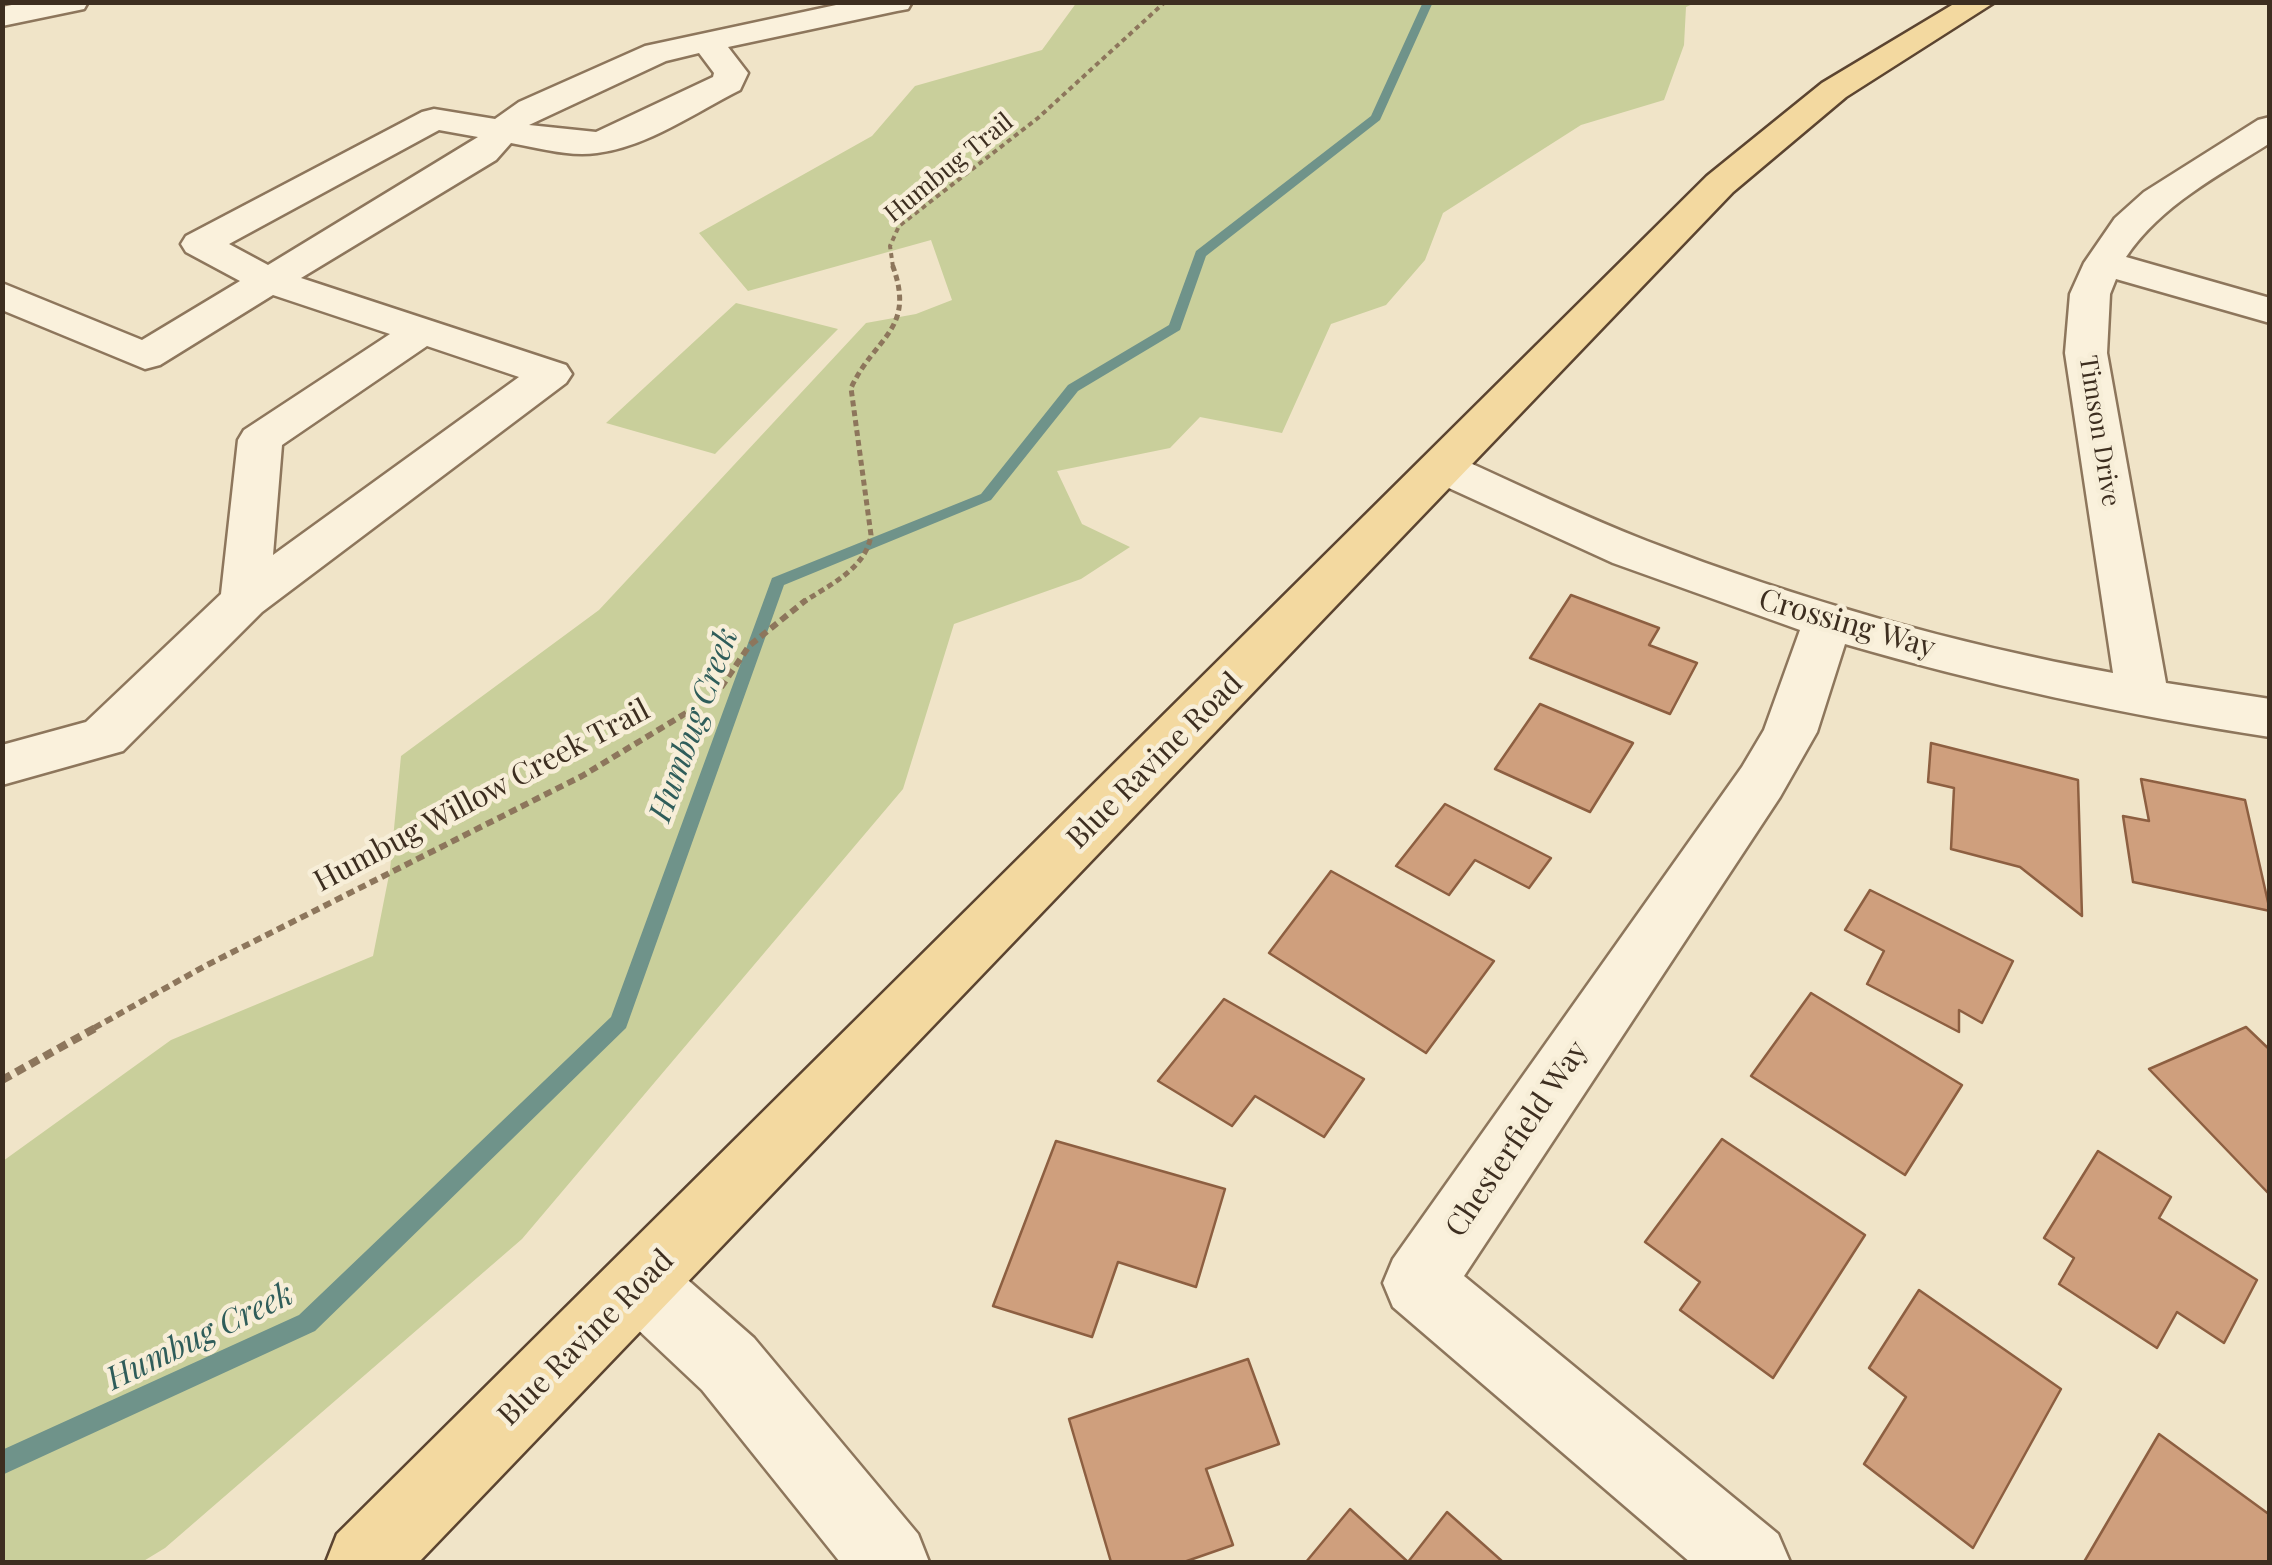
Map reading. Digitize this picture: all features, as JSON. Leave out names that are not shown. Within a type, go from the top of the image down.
[{"type":"main road","name":"Blue Ravine Road","points":[[365,1562],[1720,184],[1834,90],[1980,2]]},
{"type":"street","points":[[2,17],[73,2]]},
{"type":"street","points":[[2,295],[145,356],[483,152],[532,109],[656,53],[897,2]]},
{"type":"street","points":[[2,765],[104,737],[245,600],[552,374],[270,281],[200,244],[434,119],[573,144],[619,138],[728,83],[731,73],[708,43]]},
{"type":"street","name":"Timson Drive","points":[[2142,698],[2086,353],[2090,294],[2103,264],[2128,226],[2157,200],[2270,127]]},
{"type":"street","points":[[2103,264],[2270,311]]},
{"type":"street","points":[[245,600],[260,440],[422,331]]},
{"type":"street","name":"Crossing Way","points":[[1443,468],[1628,552],[1828,621],[2011,670],[2142,698],[2270,718]]},
{"type":"street","name":"Chesterfield Way","points":[[1750,1562],[1418,1283],[1762,782],[1790,732],[1828,621]]},
{"type":"street","points":[[640,1284],[728,1364],[890,1562]]},
{"type":"path","name":"Humbug Trail","points":[[851,403],[856,373],[898,320],[902,299],[888,254],[890,238],[899,226],[1038,118],[1165,2]]},
{"type":"path","name":"Humbug Willow Creek Trail","points":[[2,1080],[206,966],[582,776],[716,695],[749,646],[782,617],[858,564],[868,550],[871,535],[851,403]]},
{"type":"green space","points":[[1077,2],[1695,3],[1686,7],[1684,45],[1664,100],[1581,125],[1443,213],[1425,260],[1386,305],[1331,324],[1282,433],[1200,417],[1170,448],[1057,471],[1082,524],[1130,547],[1081,579],[954,624],[903,789],[522,1239],[165,1548],[142,1562],[3,1562],[3,1161],[171,1040],[373,956],[390,870],[401,756],[599,610],[866,323],[916,314],[952,300],[931,240],[748,291],[699,233],[872,136],[915,86],[1042,50]]},
{"type":"green space","points":[[736,303],[838,329],[715,454],[606,423]]},
{"type":"building","points":[[1571,595],[1659,628],[1649,645],[1697,663],[1670,714],[1530,658]]},
{"type":"building","points":[[1540,704],[1633,743],[1590,812],[1495,769]]},
{"type":"building","points":[[1931,743],[2078,780],[2082,916],[2020,867],[1951,849],[1954,788],[1928,782]]},
{"type":"building","points":[[2141,779],[2245,800],[2270,911],[2133,882],[2123,816],[2149,821]]},
{"type":"building","points":[[1445,804],[1551,858],[1529,888],[1475,860],[1449,895],[1396,866]]},
{"type":"building","points":[[1331,871],[1494,961],[1426,1053],[1269,953]]},
{"type":"building","points":[[1870,890],[2013,961],[1982,1023],[1959,1010],[1959,1032],[1867,984],[1884,951],[1845,930]]},
{"type":"building","points":[[1811,993],[1962,1085],[1905,1175],[1751,1076]]},
{"type":"building","points":[[1224,999],[1364,1079],[1324,1137],[1255,1096],[1232,1126],[1158,1081]]},
{"type":"building","points":[[2246,1027],[2270,1050],[2270,1195],[2149,1069]]},
{"type":"building","points":[[1722,1139],[1865,1235],[1773,1378],[1680,1310],[1700,1282],[1645,1242]]},
{"type":"building","points":[[1056,1141],[1225,1189],[1196,1287],[1118,1262],[1092,1337],[993,1306]]},
{"type":"building","points":[[2098,1151],[2171,1197],[2159,1218],[2257,1280],[2224,1343],[2177,1312],[2157,1348],[2059,1284],[2074,1258],[2044,1238]]},
{"type":"building","points":[[1919,1290],[2061,1389],[1973,1548],[1864,1464],[1906,1397],[1869,1368]]},
{"type":"building","points":[[1248,1359],[1279,1444],[1206,1469],[1233,1545],[1184,1562],[1111,1562],[1069,1419]]},
{"type":"building","points":[[2159,1434],[2270,1515],[2270,1562],[2084,1562]]},
{"type":"building","points":[[1350,1509],[1408,1562],[1306,1562]]},
{"type":"building","points":[[1447,1512],[1503,1562],[1408,1562]]},
{"type":"waterway","name":"Humbug Creek","points":[[2,1463],[307,1323],[619,1022],[777,582],[986,497],[1073,388],[1175,327],[1200,254],[1376,118],[1428,2]]}]
